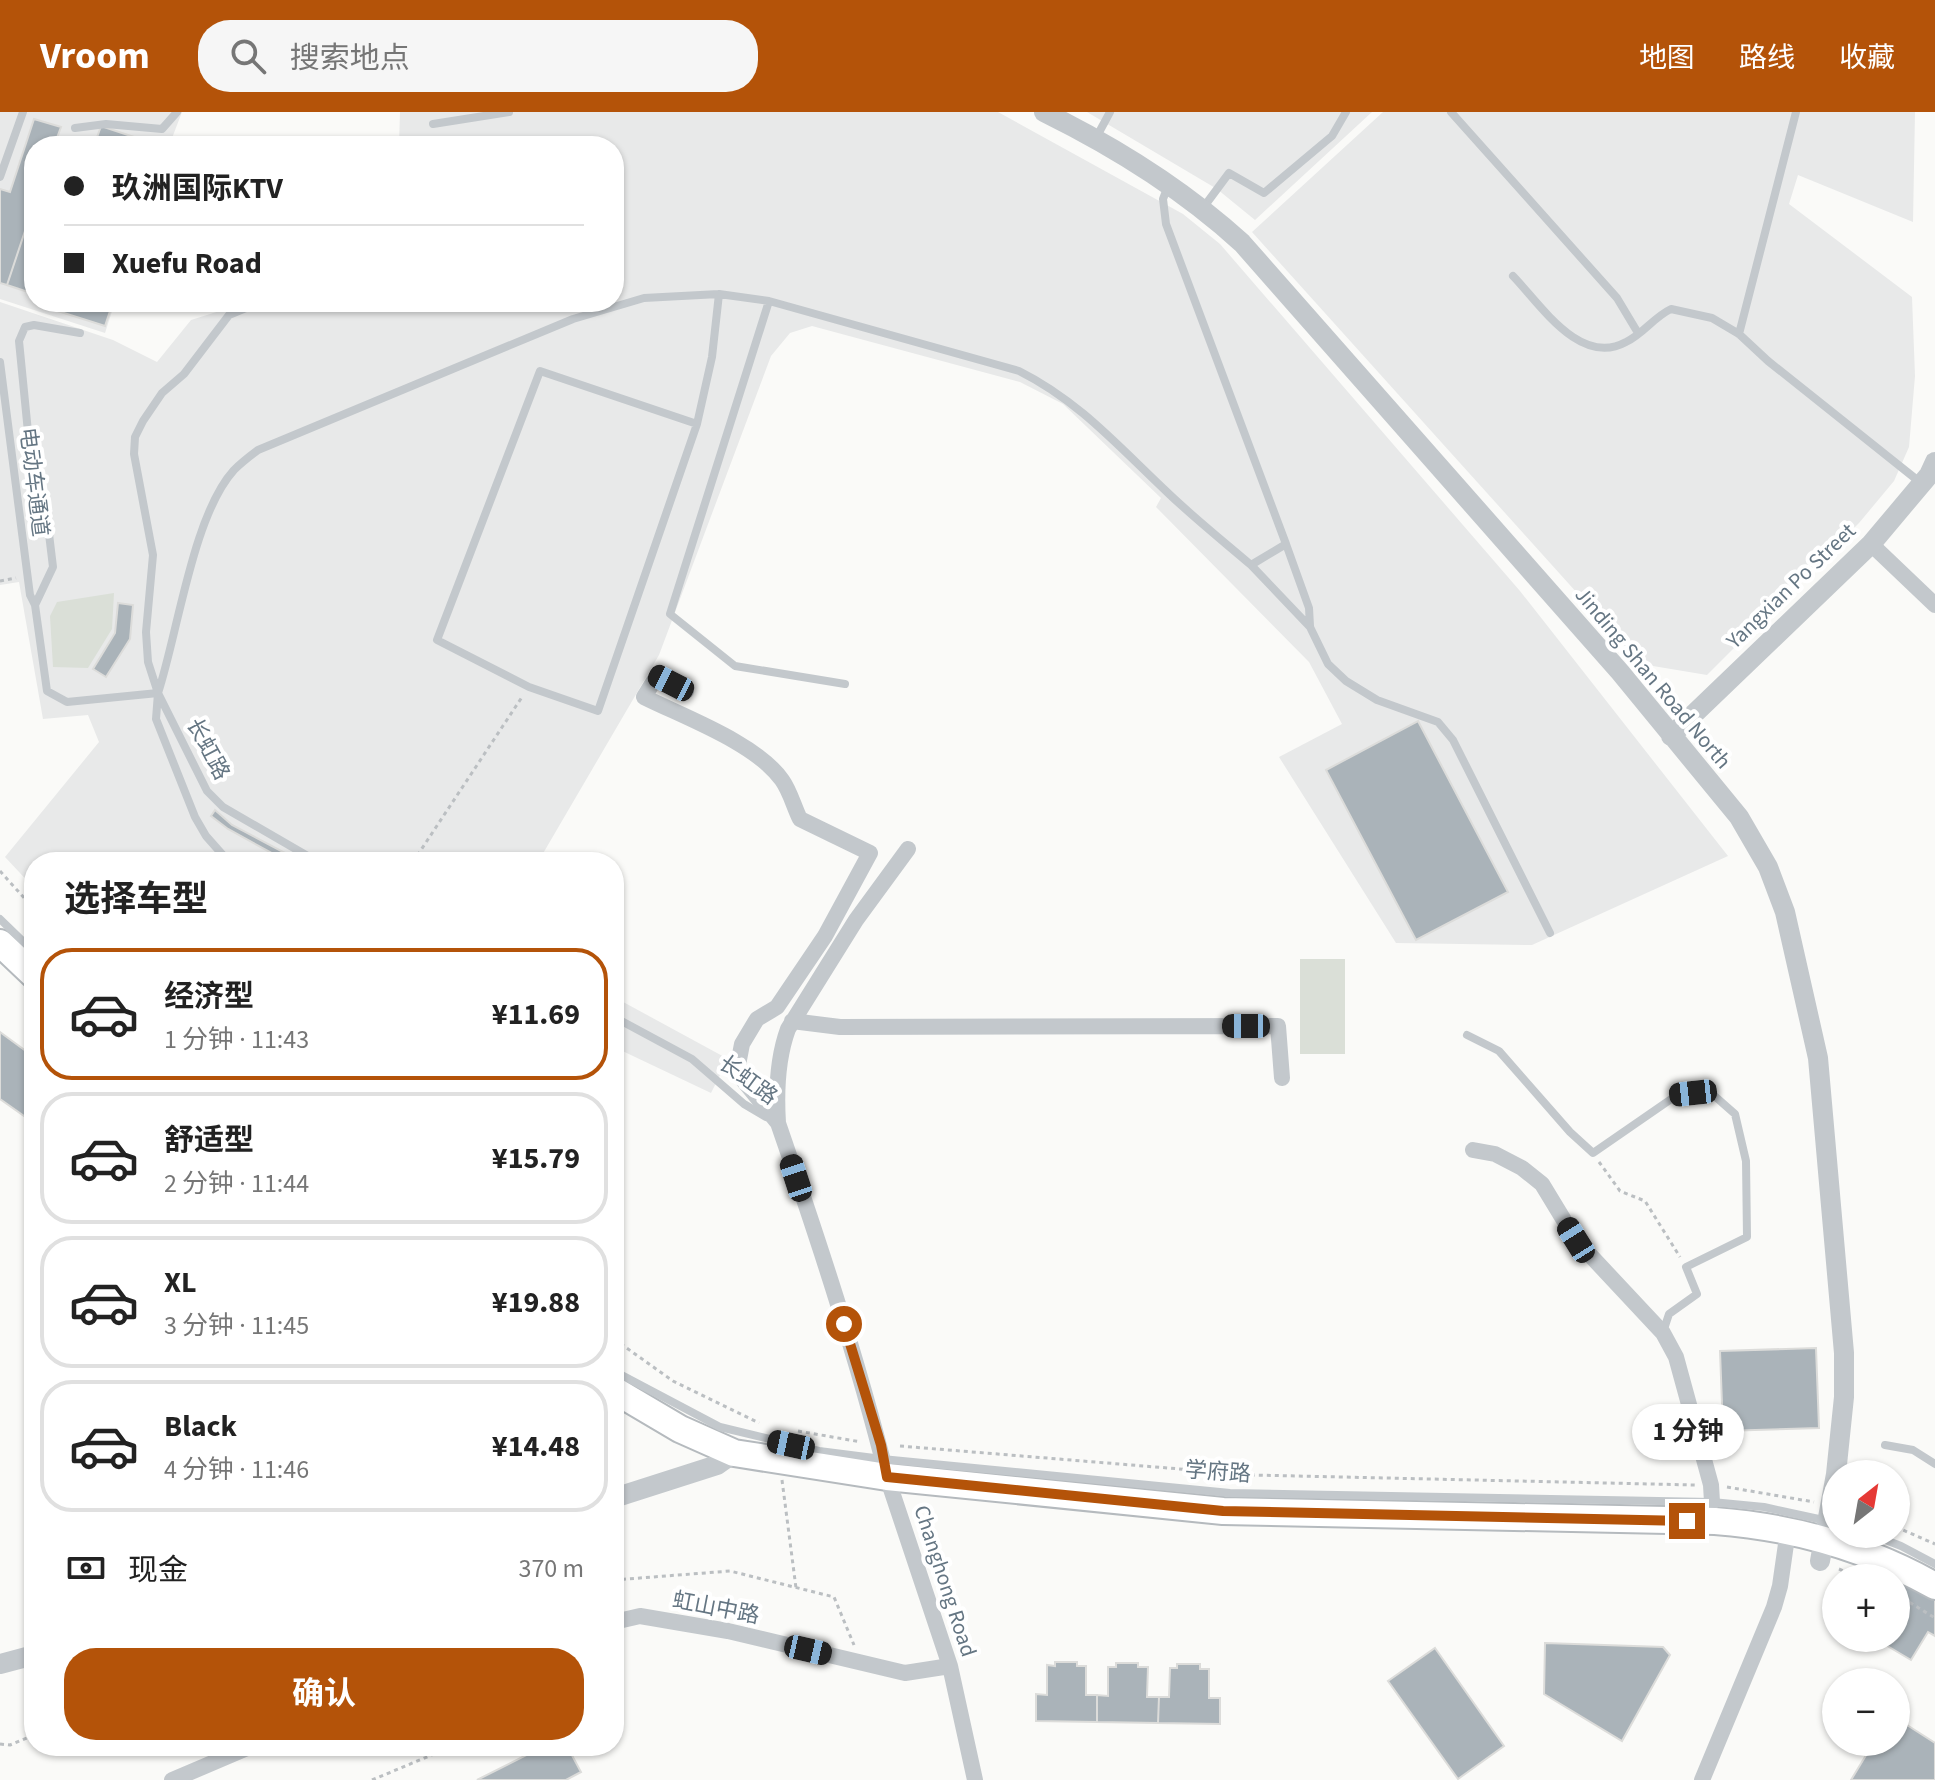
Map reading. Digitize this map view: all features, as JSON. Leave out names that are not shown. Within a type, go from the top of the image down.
[{"type":"main road","points":[[0,943],[24,966]]},
{"type":"main road","points":[[624,1396],[680,1429],[734,1453],[883,1460],[1223,1511],[1715,1521],[1788,1530],[1822,1530]]},
{"type":"main road","points":[[1856,1548],[1935,1586]]},
{"type":"street","name":"Jinding Shan Road North","points":[[1044,112],[1095,138],[1203,208],[1242,243],[1610,660],[1739,817],[1768,867],[1785,912],[1815,1043],[1844,1353],[1844,1397],[1837,1460]]},
{"type":"street","name":"Yangxian Po Street","points":[[1671,736],[1871,544],[1922,483],[1935,462]]},
{"type":"street","points":[[1871,544],[1935,605]]},
{"type":"street","points":[[686,691],[657,676],[644,697],[740,746],[782,780],[800,819],[870,853],[825,936],[777,1007],[757,1019],[742,1044],[738,1065],[743,1080],[778,1123]]},
{"type":"street","points":[[778,1123],[776,1095],[782,1046],[792,1021],[856,920],[908,849]]},
{"type":"street","points":[[792,1021],[840,1027],[1278,1026],[1282,1078]]},
{"type":"street","name":"Changhong Road","points":[[778,1123],[835,1294],[883,1460],[950,1666],[975,1780]]},
{"type":"street","points":[[1473,1150],[1495,1154],[1522,1168],[1542,1184],[1576,1240],[1663,1333],[1676,1357],[1711,1494]]},
{"type":"street","points":[[624,1495],[717,1465],[734,1453]]},
{"type":"street","points":[[1702,1780],[1774,1607],[1788,1530]]},
{"type":"street","name":"虹山中路","points":[[624,1620],[640,1616],[728,1631],[905,1673],[950,1666]]},
{"type":"street","points":[[0,1664],[24,1658]]},
{"type":"street","points":[[172,1780],[228,1756]]},
{"type":"lane","points":[[0,177],[23,112]]},
{"type":"lane","points":[[75,128],[106,124],[162,129],[177,112]]},
{"type":"lane","points":[[433,124],[509,112]]},
{"type":"lane","points":[[1095,138],[1110,112]]},
{"type":"lane","points":[[1203,208],[1229,173],[1264,193],[1332,136],[1346,112]]},
{"type":"lane","points":[[1451,112],[1617,298],[1638,333]]},
{"type":"lane","points":[[1739,334],[1796,112]]},
{"type":"lane","points":[[1168,185],[1163,199],[1166,224],[1309,608],[1310,627]]},
{"type":"lane","points":[[1513,276],[1571,337],[1592,348],[1608,349],[1628,342],[1671,309],[1712,318],[1739,334],[1768,361],[1922,483]]},
{"type":"lane","points":[[697,424],[540,371],[437,640],[529,687],[598,711],[697,424],[712,357],[719,294]]},
{"type":"lane","points":[[624,304],[644,298],[719,294],[769,301],[1019,371],[1052,388],[1085,413],[1170,495],[1251,565],[1310,627],[1328,664],[1346,681],[1377,700],[1438,722],[1453,740],[1550,933]]},
{"type":"lane","points":[[769,301],[670,614],[735,666],[845,684]]},
{"type":"lane","points":[[158,693],[148,662],[146,632],[153,555],[134,454],[135,437],[162,393],[184,374],[229,315],[236,312]]},
{"type":"lane","points":[[220,852],[195,817],[156,719],[158,693],[203,526],[214,499],[234,470],[258,450],[573,319],[597,312]]},
{"type":"lane","points":[[35,605],[53,567],[49,534],[37,523],[19,341],[25,327],[34,325],[80,333]]},
{"type":"lane","name":"电动车通道","points":[[0,362],[30,595],[35,605],[47,691],[67,702],[158,693]]},
{"type":"lane","points":[[1251,565],[1286,544]]},
{"type":"lane","name":"长虹路","points":[[158,693],[207,791],[223,807],[301,852]]},
{"type":"lane","points":[[0,919],[24,942]]},
{"type":"lane","name":"长虹路","points":[[624,1022],[692,1059],[744,1104],[778,1123]]},
{"type":"lane","points":[[1467,1035],[1499,1051],[1570,1132],[1593,1153],[1677,1095],[1710,1092],[1735,1114],[1746,1161],[1747,1237],[1686,1267],[1697,1294],[1669,1314],[1663,1333]]},
{"type":"lane","name":"学府路","points":[[624,1377],[720,1427],[805,1448],[883,1460],[1230,1493],[1711,1494],[1764,1507],[1822,1528]]},
{"type":"lane","points":[[1885,1445],[1913,1450],[1935,1464]]},
{"type":"lane","points":[[1905,1548],[1935,1564]]},
{"type":"path","points":[[420,852],[529,687]]},
{"type":"path","points":[[0,871],[24,898]]},
{"type":"path","points":[[1593,1153],[1620,1191],[1645,1201],[1686,1267]]},
{"type":"path","points":[[624,1346],[673,1381],[767,1426]]},
{"type":"path","points":[[795,1431],[883,1460],[1711,1494],[1753,1489],[1822,1527]]},
{"type":"path","points":[[781,1469],[796,1588]]},
{"type":"path","points":[[1910,1533],[1935,1544]]},
{"type":"path","points":[[624,1579],[730,1571],[834,1597],[861,1663]]},
{"type":"path","points":[[1910,1603],[1935,1618]]},
{"type":"path","points":[[0,1744],[10,1745],[24,1739]]},
{"type":"path","points":[[372,1780],[429,1756]]},
{"type":"shaded area","points":[[0,112],[182,112],[173,136],[24,136],[24,307],[0,299]]},
{"type":"shaded area","points":[[400,112],[998,112],[1183,214],[1220,244],[1520,591],[1728,856],[1532,945],[1396,943],[1279,757],[1342,724],[1309,662],[1156,507],[1161,498],[1063,404],[1020,382],[812,326],[790,333],[771,356],[659,655],[544,852],[24,852],[24,877],[5,857],[99,742],[88,715],[43,719],[19,582],[0,585],[0,302],[113,340],[157,362],[191,320],[216,312],[624,312],[624,136],[399,136]]},
{"type":"shaded area","points":[[1087,112],[1372,112],[1255,220],[1217,189]]},
{"type":"shaded area","points":[[1383,112],[1915,112],[1913,222],[1798,175],[1789,204],[1912,297],[1915,376],[1909,447],[1894,481],[1859,523],[1707,675],[1641,664],[1252,232]]},
{"type":"shaded area","points":[[40,312],[112,312],[105,333]]},
{"type":"shaded area","points":[[114,593],[112,629],[88,668],[53,667],[50,616],[57,602]]},
{"type":"shaded area","points":[[1300,959],[1345,959],[1345,1054],[1300,1054]]},
{"type":"shaded area","points":[[624,1002],[728,1059],[711,1093],[624,1052]]},
{"type":"building","points":[[34,119],[61,127],[58,136],[28,136]]},
{"type":"building","points":[[101,126],[131,136],[98,136]]},
{"type":"building","points":[[24,149],[24,234],[7,285],[0,283],[0,189],[10,192]]},
{"type":"building","points":[[24,234],[24,291],[7,285]]},
{"type":"building","points":[[61,312],[110,312],[105,326]]},
{"type":"building","points":[[118,603],[133,605],[130,639],[106,677],[93,669],[115,633]]},
{"type":"building","points":[[1418,721],[1508,892],[1416,940],[1326,770]]},
{"type":"building","points":[[215,810],[232,825],[283,852],[270,852],[211,816]]},
{"type":"building","points":[[0,1032],[24,1050],[24,1116],[0,1099]]},
{"type":"building","points":[[1816,1348],[1819,1428],[1723,1431],[1720,1351]]},
{"type":"building","points":[[1875,1548],[1901,1564],[1865,1564]]},
{"type":"building","points":[[1910,1570],[1935,1585],[1935,1636],[1928,1632],[1911,1660],[1898,1652],[1910,1652]]},
{"type":"building","points":[[1545,1643],[1663,1647],[1670,1655],[1622,1741],[1544,1694]]},
{"type":"building","points":[[1435,1648],[1504,1746],[1458,1779],[1388,1681]]},
{"type":"building","points":[[1055,1662],[1077,1662],[1077,1666],[1086,1666],[1086,1695],[1097,1695],[1097,1722],[1036,1721],[1036,1694],[1047,1695],[1047,1665],[1055,1666]]},
{"type":"building","points":[[1116,1663],[1138,1663],[1138,1667],[1148,1667],[1147,1697],[1159,1697],[1158,1723],[1097,1722],[1097,1695],[1108,1696],[1108,1667],[1116,1667]]},
{"type":"building","points":[[1177,1664],[1200,1664],[1200,1669],[1209,1669],[1209,1698],[1220,1698],[1220,1724],[1158,1723],[1159,1697],[1169,1697],[1170,1668],[1177,1668]]},
{"type":"building","points":[[1910,1727],[1935,1743],[1935,1780],[1851,1780],[1866,1756],[1910,1756]]},
{"type":"building","points":[[524,1756],[572,1756],[581,1772],[566,1780],[477,1780]]},
{"type":"route","points":[[844,1324],[881,1445],[887,1477],[1223,1511],[1687,1521]]}]
